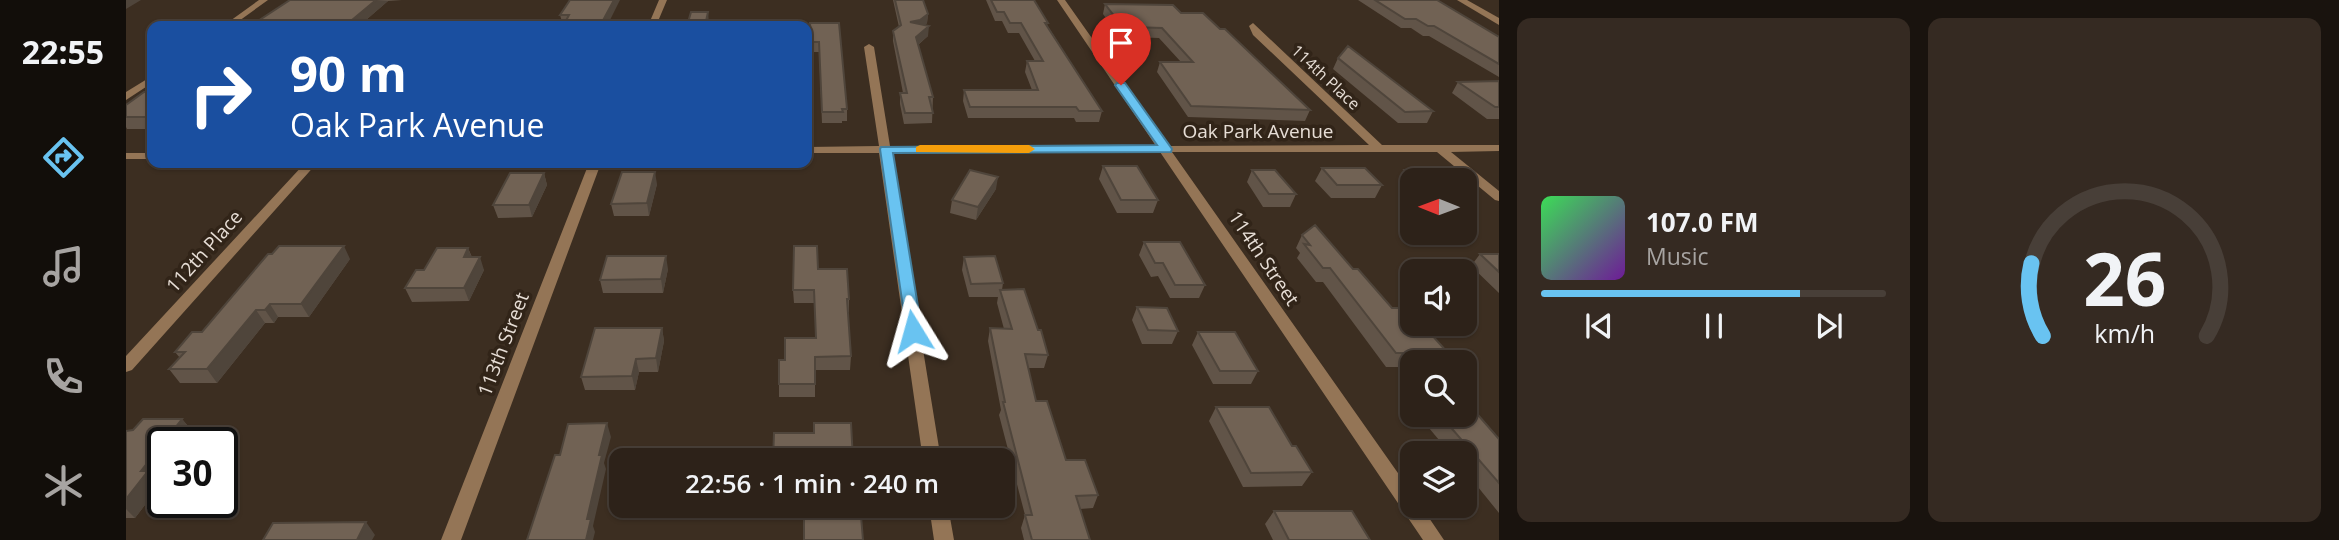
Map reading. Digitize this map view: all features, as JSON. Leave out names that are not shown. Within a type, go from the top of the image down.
[{"type":"street","points":[[234,21],[264,0]]},
{"type":"street","points":[[654,21],[663,0]]},
{"type":"street","name":"114th Street","points":[[1061,0],[1434,540]]},
{"type":"street","points":[[1461,0],[1499,22]]},
{"type":"street","name":"114th Place","points":[[1253,26],[1256,33],[1380,149]]},
{"type":"street","points":[[869,47],[930,448]]},
{"type":"street","points":[[126,97],[147,82]]},
{"type":"street","name":"Oak Park Avenue","points":[[812,150],[1499,148]]},
{"type":"street","points":[[1440,149],[1499,197]]},
{"type":"street","points":[[126,156],[147,156]]},
{"type":"street","name":"112th Place","points":[[126,366],[306,168]]},
{"type":"street","name":"113th Street","points":[[451,540],[593,168]]},
{"type":"street","points":[[941,518],[944,540]]},
{"type":"building","points":[[290,0],[376,0],[352,20],[258,21]]},
{"type":"building","points":[[570,0],[614,0],[603,21],[566,21],[569,15],[560,15]]},
{"type":"building","points":[[895,0],[923,0],[928,14],[920,20],[910,22],[929,26],[916,37],[933,97],[929,97],[933,113],[905,113],[900,93],[907,93],[893,31],[901,25]]},
{"type":"building","points":[[991,0],[1034,0],[1048,23],[1045,23],[1102,111],[1079,111],[1076,107],[970,107],[964,90],[1038,90],[1027,61],[1043,61],[1021,23],[1010,23],[1004,12],[997,12]]},
{"type":"building","points":[[1375,0],[1437,0],[1499,37],[1499,64],[1434,26],[1428,26],[1416,19],[1405,19]]},
{"type":"building","points":[[1105,4],[1173,5],[1181,13],[1203,13],[1220,29],[1225,29],[1310,110],[1191,106],[1160,62],[1193,62],[1162,28],[1130,27],[1125,21],[1118,21]]},
{"type":"building","points":[[691,12],[708,12],[706,21],[688,21]]},
{"type":"building","points":[[812,23],[839,23],[847,109],[842,109],[843,112],[822,112],[819,42],[812,42]]},
{"type":"building","points":[[1348,46],[1433,111],[1405,112],[1338,58]]},
{"type":"building","points":[[1499,81],[1499,107],[1458,82]]},
{"type":"building","points":[[147,92],[147,117],[126,117],[126,105]]},
{"type":"building","points":[[1103,166],[1137,166],[1158,200],[1121,200]]},
{"type":"building","points":[[1322,168],[1365,168],[1382,185],[1337,185]]},
{"type":"building","points":[[970,170],[998,177],[978,207],[952,200]]},
{"type":"building","points":[[1252,170],[1275,170],[1296,194],[1269,194]]},
{"type":"building","points":[[622,172],[655,172],[647,203],[611,204]]},
{"type":"building","points":[[510,173],[544,173],[529,205],[493,205]]},
{"type":"building","points":[[1315,225],[1392,308],[1400,308],[1400,336],[1433,336],[1445,350],[1400,350],[1400,353],[1396,353],[1330,268],[1323,268],[1304,244],[1310,245],[1302,235]]},
{"type":"building","points":[[1144,242],[1180,242],[1205,285],[1175,285],[1163,263],[1155,263]]},
{"type":"building","points":[[279,246],[344,246],[301,304],[270,304],[265,310],[256,310],[207,369],[169,369],[185,352],[175,352],[192,332],[202,332],[268,254],[272,254]]},
{"type":"building","points":[[794,246],[817,246],[818,269],[847,269],[851,356],[815,357],[815,384],[779,384],[779,360],[785,360],[785,338],[816,338],[814,290],[793,290]]},
{"type":"building","points":[[437,248],[468,248],[464,257],[480,257],[464,288],[405,288],[416,270],[424,270]]},
{"type":"building","points":[[1480,254],[1499,254],[1499,272]]},
{"type":"building","points":[[607,256],[666,256],[661,279],[600,280]]},
{"type":"building","points":[[995,256],[1003,283],[971,284],[964,257]]},
{"type":"building","points":[[1024,289],[1038,330],[1041,330],[1048,355],[1025,354],[1036,401],[1047,401],[1066,460],[1085,460],[1098,495],[1076,496],[1090,540],[1032,540],[1025,515],[1032,515],[1003,402],[990,328],[1012,329],[1000,290]]},
{"type":"building","points":[[1137,307],[1167,308],[1178,331],[1148,330]]},
{"type":"building","points":[[595,328],[662,328],[656,358],[636,359],[632,376],[581,377]]},
{"type":"building","points":[[1198,332],[1235,332],[1258,371],[1220,371]]},
{"type":"building","points":[[1216,407],[1269,407],[1292,446],[1296,446],[1312,472],[1251,473]]},
{"type":"building","points":[[1477,414],[1499,439],[1499,483],[1477,458],[1477,441],[1463,441],[1450,427],[1477,427]]},
{"type":"building","points":[[143,419],[182,419],[176,427],[147,427],[147,463],[141,471],[147,472],[126,499],[126,431],[133,430]]},
{"type":"building","points":[[607,423],[587,519],[591,519],[586,540],[527,540],[555,455],[560,455],[568,424]]},
{"type":"building","points":[[814,423],[851,423],[852,448],[773,448],[774,433],[814,433]]},
{"type":"building","points":[[1274,511],[1352,511],[1370,540],[1289,540]]},
{"type":"building","points":[[804,518],[861,518],[863,540],[804,540]]},
{"type":"building","points":[[366,522],[357,540],[263,540],[273,523]]},
{"type":"slow traffic","points":[[920,149],[1029,149]]},
{"type":"route","points":[[913,331],[886,149],[1166,149],[1121,85]]}]
